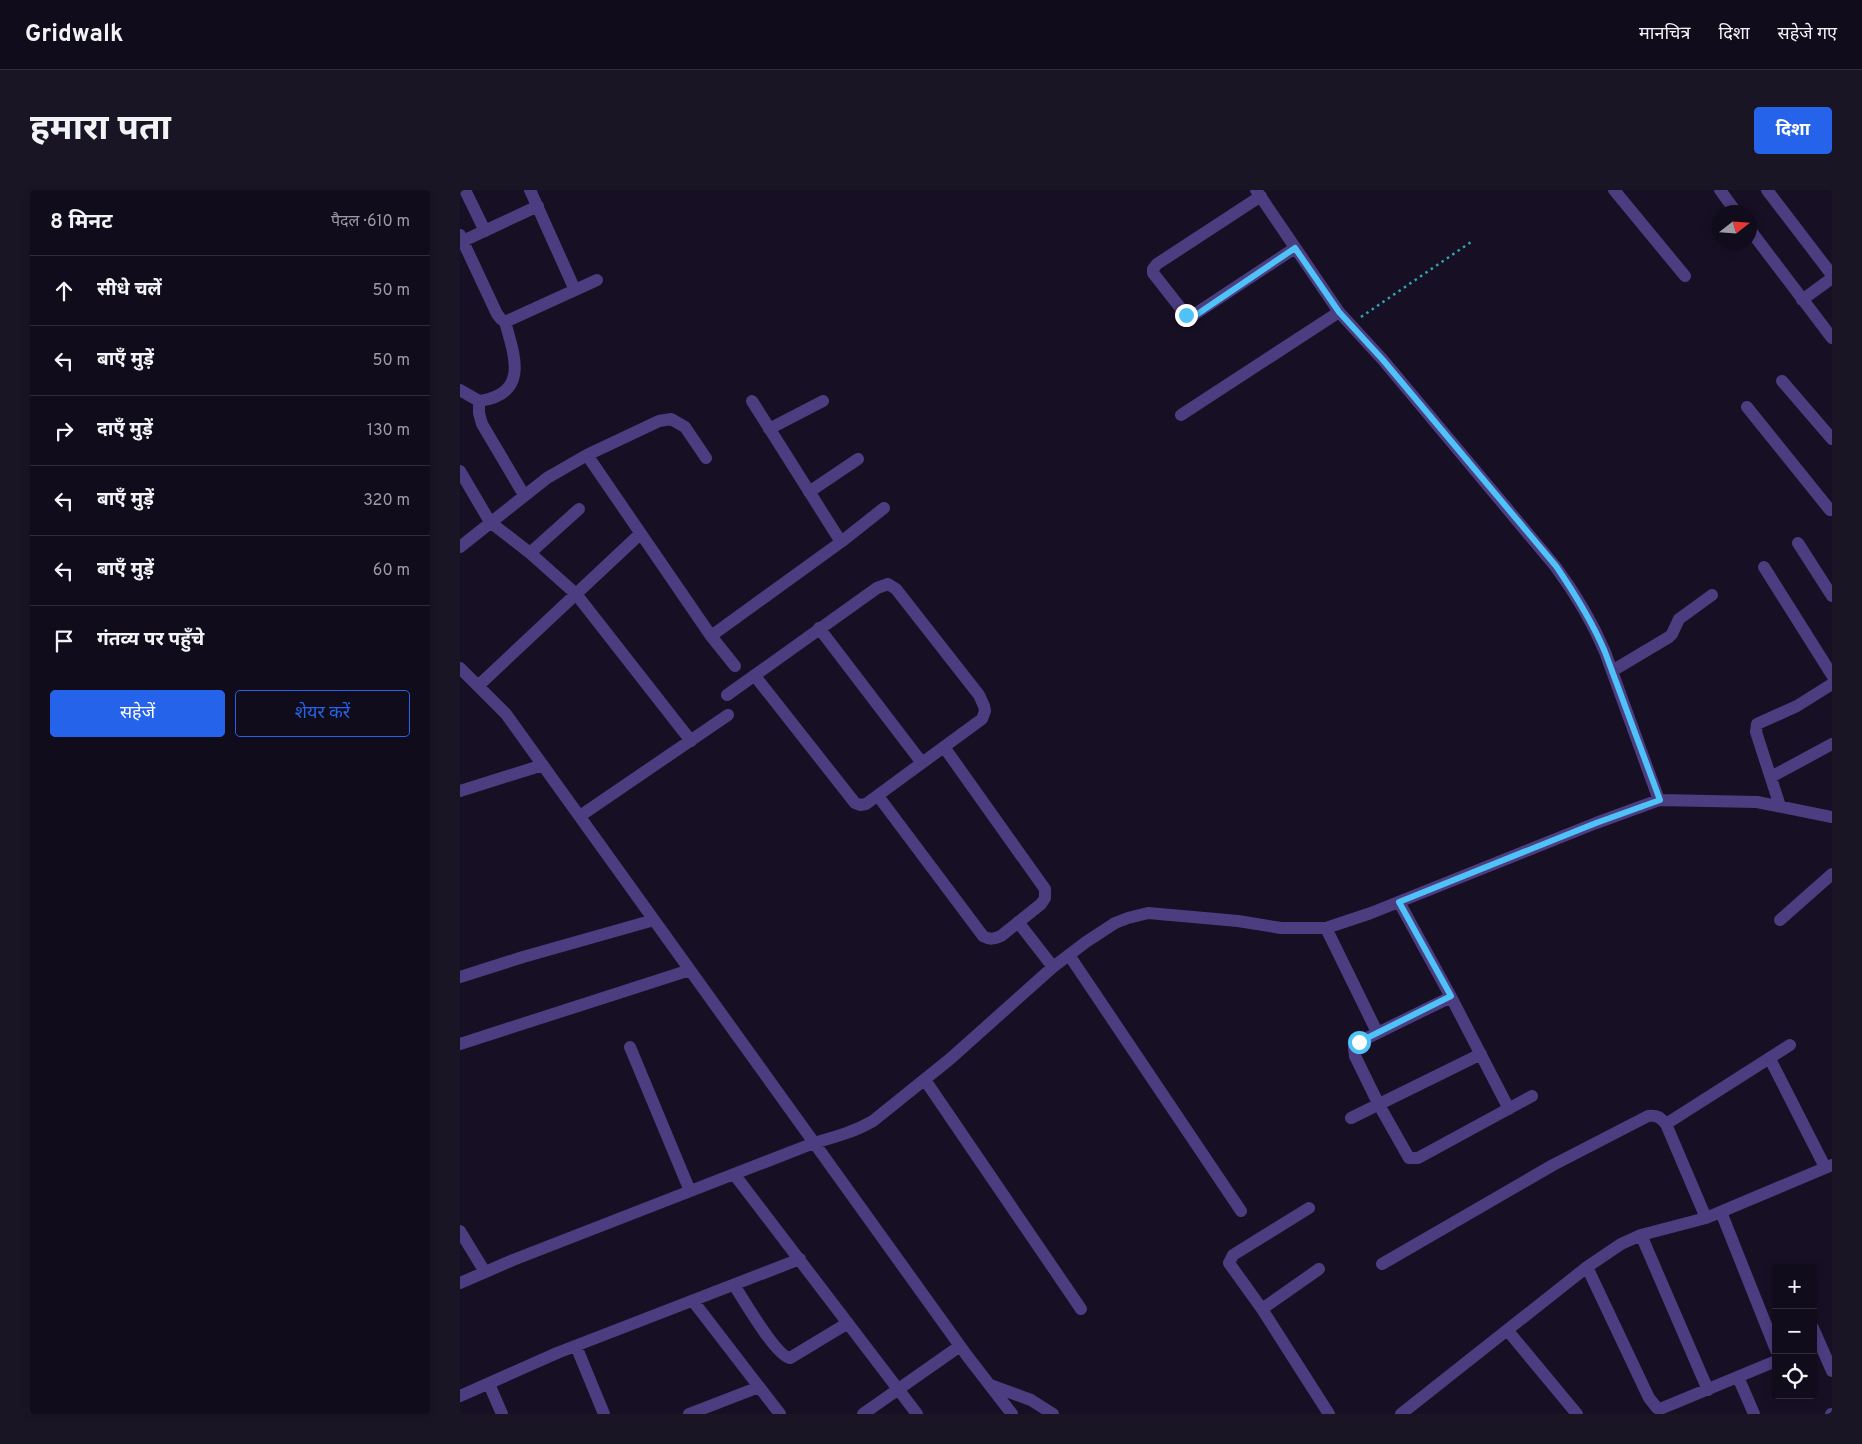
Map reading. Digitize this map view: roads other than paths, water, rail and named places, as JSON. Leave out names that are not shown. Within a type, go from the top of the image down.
[{"type":"street","points":[[465,190],[485,231]]},
{"type":"street","points":[[530,190],[575,290]]},
{"type":"street","points":[[1614,190],[1685,276]]},
{"type":"street","points":[[1720,190],[1731,205]]},
{"type":"street","points":[[1767,190],[1832,277],[1802,300]]},
{"type":"street","points":[[1295,248],[1192,316],[1186,315],[1153,273],[1153,269],[1157,264],[1258,193],[1339,312],[1390,368],[1556,566],[1580,602],[1595,629],[1612,671],[1660,800]]},
{"type":"street","points":[[460,390],[479,401],[507,391],[513,384],[514,357],[505,322],[497,314],[461,238],[485,231],[538,206]]},
{"type":"street","points":[[1757,239],[1832,338]]},
{"type":"street","points":[[505,322],[597,280]]},
{"type":"street","points":[[1182,415],[1339,312]]},
{"type":"street","points":[[1782,381],[1832,440]]},
{"type":"street","points":[[479,401],[479,414],[482,424],[524,495]]},
{"type":"street","points":[[752,401],[841,542]]},
{"type":"street","points":[[770,429],[822,401]]},
{"type":"street","points":[[1747,407],[1830,510],[1832,510]]},
{"type":"street","points":[[462,542],[547,478],[587,455],[659,422],[671,419],[685,427],[706,458]]},
{"type":"street","points":[[587,455],[711,636],[734,666]]},
{"type":"street","points":[[809,492],[858,458]]},
{"type":"street","points":[[460,472],[490,522],[530,553],[576,594],[691,740]]},
{"type":"street","points":[[711,636],[841,542],[884,508]]},
{"type":"street","points":[[530,553],[579,509]]},
{"type":"street","points":[[478,686],[640,534]]},
{"type":"street","points":[[1798,544],[1832,596]]},
{"type":"street","points":[[1764,567],[1832,676]]},
{"type":"street","points":[[727,695],[818,628],[881,586],[888,584],[896,589],[979,695],[985,711],[982,719],[878,796],[866,804],[860,805],[855,803],[755,676]]},
{"type":"street","points":[[1612,671],[1669,637],[1679,619],[1712,595]]},
{"type":"street","points":[[818,628],[922,763]]},
{"type":"street","points":[[460,668],[506,714],[960,1346],[1012,1414]]},
{"type":"street","points":[[1780,806],[1756,732],[1757,724],[1797,706],[1832,684]]},
{"type":"street","points":[[580,816],[728,715]]},
{"type":"street","points":[[1771,777],[1832,744]]},
{"type":"street","points":[[878,796],[983,936],[994,939],[1018,922],[1041,904],[1045,898],[1045,889],[944,747]]},
{"type":"street","points":[[460,791],[543,765]]},
{"type":"street","points":[[460,1283],[814,1143],[845,1134],[873,1121],[925,1080],[1053,967],[1115,923],[1128,918],[1148,914],[1238,921],[1281,928],[1326,928],[1399,902],[1596,823],[1660,800],[1757,802],[1832,817]]},
{"type":"street","points":[[1780,920],[1832,874]]},
{"type":"street","points":[[1399,902],[1451,996],[1509,1109]]},
{"type":"street","points":[[460,977],[654,920]]},
{"type":"street","points":[[1018,922],[1053,967]]},
{"type":"street","points":[[1326,928],[1377,1032]]},
{"type":"street","points":[[1069,955],[1241,1211]]},
{"type":"street","points":[[460,1044],[690,970]]},
{"type":"street","points":[[1451,996],[1377,1032],[1359,1042],[1354,1048],[1379,1106],[1409,1158],[1413,1159],[1532,1096]]},
{"type":"street","points":[[1666,1124],[1790,1045]]},
{"type":"street","points":[[630,1047],[690,1191]]},
{"type":"street","points":[[1351,1118],[1379,1106],[1480,1054]]},
{"type":"street","points":[[1410,1411],[1587,1268],[1621,1244],[1641,1235],[1722,1212],[1770,1189],[1829,1166],[1770,1059]]},
{"type":"street","points":[[925,1080],[1081,1309]]},
{"type":"street","points":[[1382,1264],[1553,1165],[1648,1116],[1655,1115],[1660,1117],[1666,1124],[1706,1218]]},
{"type":"street","points":[[734,1174],[917,1414]]},
{"type":"street","points":[[1309,1208],[1233,1255],[1229,1263],[1262,1309],[1329,1414]]},
{"type":"street","points":[[1722,1212],[1772,1340]]},
{"type":"street","points":[[460,1231],[486,1272]]},
{"type":"street","points":[[1641,1235],[1708,1390]]},
{"type":"street","points":[[460,1396],[576,1346],[800,1260]]},
{"type":"street","points":[[1587,1268],[1653,1406],[1660,1409],[1772,1363]]},
{"type":"street","points":[[1262,1309],[1319,1269]]},
{"type":"street","points":[[734,1285],[776,1348],[786,1358],[790,1358],[848,1323]]},
{"type":"street","points":[[693,1301],[780,1414]]},
{"type":"street","points":[[1508,1331],[1574,1413]]},
{"type":"street","points":[[576,1346],[604,1414]]},
{"type":"street","points":[[863,1414],[960,1346]]},
{"type":"street","points":[[1817,1346],[1832,1371]]},
{"type":"street","points":[[1738,1377],[1754,1414]]},
{"type":"street","points":[[489,1384],[502,1414]]},
{"type":"street","points":[[990,1384],[1031,1400],[1053,1414]]},
{"type":"street","points":[[689,1414],[759,1387]]}]
